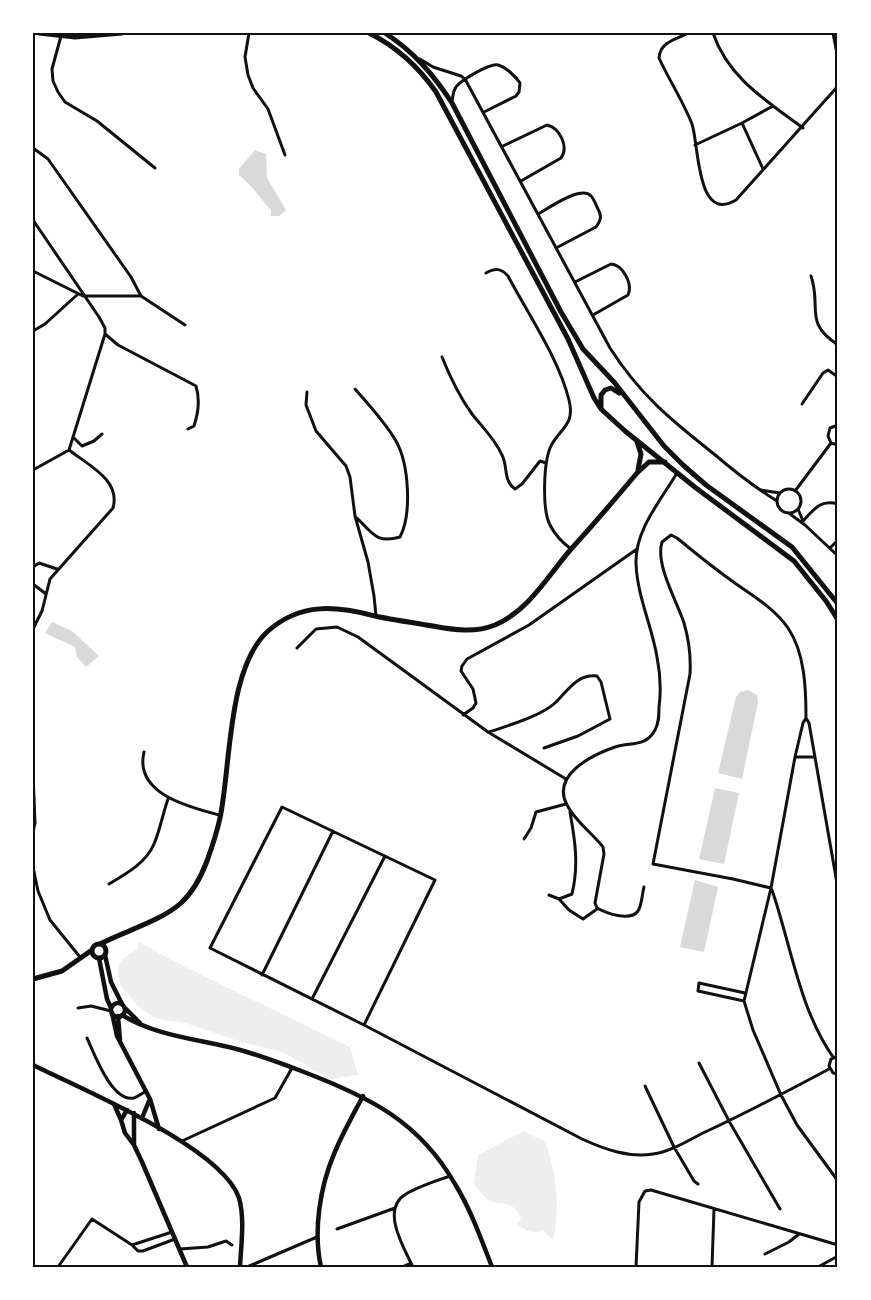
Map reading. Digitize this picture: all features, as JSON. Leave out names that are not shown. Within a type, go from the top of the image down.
[{"type":"main road","points":[[39,33],[94,37],[122,33]]},
{"type":"main road","points":[[369,33],[396,49],[412,62],[436,92],[568,339],[601,409],[677,472],[794,561],[838,620]]},
{"type":"main road","points":[[385,33],[418,58],[452,103],[583,349],[630,402],[664,446],[706,485],[792,547],[838,604]]},
{"type":"main road","points":[[601,409],[601,395],[608,388],[615,389],[630,402]]},
{"type":"main road","points":[[637,440],[641,454],[637,473]]},
{"type":"main road","points":[[33,979],[62,970],[82,958],[94,946],[168,912],[190,893],[207,860],[221,816],[238,691],[249,659],[267,632],[290,617],[312,610],[339,608],[468,631],[495,625],[527,603],[637,473],[649,462],[665,462]]},
{"type":"main road","points":[[106,954],[113,937]]},
{"type":"main road","points":[[100,944],[106,948],[106,954]]},
{"type":"main road","points":[[92,950],[96,957]]},
{"type":"main road","points":[[82,958],[106,954]]},
{"type":"street","points":[[249,33],[245,57],[248,75],[253,88],[268,109],[285,155]]},
{"type":"street","points":[[689,33],[663,46],[659,50],[658,58],[688,113],[703,181],[710,198],[720,206],[727,206],[736,200],[803,128],[838,86]]},
{"type":"street","points":[[713,33],[723,54],[748,88],[803,128]]},
{"type":"street","points":[[833,33],[838,59]]},
{"type":"street","points":[[61,36],[52,69],[53,81],[65,102],[96,121],[155,168]]},
{"type":"street","points":[[418,58],[433,67],[465,79],[622,366],[647,398],[758,489],[777,501],[781,510],[805,525],[838,556]]},
{"type":"street","points":[[452,103],[454,89],[465,79],[496,65],[504,68],[520,83],[519,92],[516,96],[484,112]]},
{"type":"street","points":[[695,145],[773,106]]},
{"type":"street","points":[[742,123],[764,169]]},
{"type":"street","points":[[503,146],[547,125],[555,128],[564,144],[564,154],[561,158],[521,181]]},
{"type":"street","points":[[33,148],[48,159],[131,277],[141,296],[185,325]]},
{"type":"street","points":[[538,214],[578,193],[591,195],[600,214],[599,223],[596,227],[556,248]]},
{"type":"street","points":[[33,220],[105,328],[69,450],[33,470]]},
{"type":"street","points":[[575,282],[611,264],[620,268],[630,286],[628,295],[593,315]]},
{"type":"street","points":[[486,273],[493,269],[500,270],[508,276],[556,366],[569,400],[570,420],[551,445],[546,463],[547,515],[550,526],[561,541],[571,549]]},
{"type":"street","points":[[33,271],[83,296],[141,296]]},
{"type":"street","points":[[811,276],[814,284],[816,323],[822,332],[838,345]]},
{"type":"street","points":[[33,332],[78,294]]},
{"type":"street","points":[[105,334],[118,345],[196,386],[198,391],[197,414],[194,426],[188,429]]},
{"type":"street","points":[[442,357],[458,392],[495,441],[504,458],[507,479],[511,486],[515,489],[522,484],[540,461],[546,463]]},
{"type":"street","points":[[802,404],[823,373],[828,370],[838,377]]},
{"type":"street","points":[[356,389],[381,418],[398,443],[408,497],[405,527],[400,537],[386,541],[376,537],[356,516]]},
{"type":"street","points":[[307,392],[306,405],[316,431],[348,471],[356,516],[368,562],[376,616]]},
{"type":"street","points":[[831,443],[828,432],[833,426],[838,425]]},
{"type":"street","points":[[73,437],[82,446],[94,441],[102,434]]},
{"type":"street","points":[[831,443],[838,445]]},
{"type":"street","points":[[795,491],[831,443]]},
{"type":"street","points":[[33,629],[42,611],[50,579],[113,508],[115,502],[113,488],[108,481],[69,450]]},
{"type":"street","points":[[644,887],[635,914],[613,915],[597,908],[595,903],[604,854],[603,847],[570,810],[563,790],[566,779],[581,764],[616,747],[640,744],[650,737],[658,722],[660,699],[658,658],[642,600],[636,562],[638,548],[654,507],[677,472]]},
{"type":"street","points":[[758,489],[780,493],[787,490],[795,491],[801,499],[798,509],[805,525]]},
{"type":"street","points":[[777,501],[780,493]]},
{"type":"street","points":[[803,521],[819,504],[824,502],[838,504]]},
{"type":"street","points":[[788,513],[798,509]]},
{"type":"street","points":[[771,888],[653,864],[690,674],[686,630],[660,557],[662,542],[671,535],[774,612],[789,629],[798,650],[804,677],[807,718],[838,889]]},
{"type":"street","points":[[830,548],[838,540]]},
{"type":"street","points":[[463,715],[476,703],[473,689],[460,671],[468,659],[529,625],[638,548]]},
{"type":"street","points":[[33,567],[39,563],[57,569]]},
{"type":"street","points":[[33,584],[46,594]]},
{"type":"street","points":[[297,648],[316,629],[337,627],[358,637],[463,715],[566,779]]},
{"type":"street","points":[[488,732],[519,722],[553,705],[579,679],[590,675],[597,676],[601,682],[610,720],[578,736],[544,748]]},
{"type":"street","points":[[807,718],[803,723],[795,757],[771,888],[744,1001],[753,1030],[780,1095],[797,1125],[838,1181]]},
{"type":"street","points":[[144,752],[142,768],[149,781],[168,799],[221,816]]},
{"type":"street","points":[[795,757],[815,757]]},
{"type":"street","points":[[33,773],[35,823],[33,832]]},
{"type":"street","points":[[109,884],[129,872],[146,856],[154,843],[168,799]]},
{"type":"street","points":[[524,839],[531,828],[536,812],[566,804]]},
{"type":"street","points":[[364,1025],[435,880],[282,807],[210,948],[604,1149],[636,1155],[654,1154],[674,1147],[729,1121],[829,1068]]},
{"type":"street","points":[[559,899],[572,894],[576,879],[577,858],[570,810]]},
{"type":"street","points":[[261,975],[333,831]]},
{"type":"street","points":[[312,999],[386,856]]},
{"type":"street","points":[[33,867],[38,891],[50,920],[82,958]]},
{"type":"street","points":[[771,888],[791,958],[808,1006],[836,1056],[829,1063],[829,1068],[833,1073],[838,1074]]},
{"type":"street","points":[[549,895],[559,899],[569,910],[584,919],[597,908]]},
{"type":"street","points":[[106,954],[111,982],[123,1006],[142,1025]]},
{"type":"street","points":[[96,957],[112,1011],[112,1021],[150,1099],[159,1129]]},
{"type":"street","points":[[744,1001],[698,991],[699,983],[745,993]]},
{"type":"street","points":[[112,1011],[116,1003],[123,1006]]},
{"type":"street","points":[[78,1008],[91,1006],[112,1011],[160,1032],[237,1049],[363,1096],[387,1110],[410,1128],[435,1155],[450,1176],[468,1208],[492,1267]]},
{"type":"street","points":[[120,1040],[120,1016],[123,1006]]},
{"type":"street","points":[[87,1038],[110,1087],[128,1098],[134,1098],[146,1091]]},
{"type":"street","points":[[699,1063],[729,1121],[780,1209]]},
{"type":"street","points":[[33,1065],[134,1113],[209,1161],[222,1173],[238,1197],[242,1214],[240,1267]]},
{"type":"street","points":[[180,1142],[275,1098],[292,1068]]},
{"type":"street","points":[[645,1086],[674,1147],[698,1184]]},
{"type":"street","points":[[321,1267],[318,1237],[320,1205],[333,1154],[363,1096]]},
{"type":"street","points":[[133,1129],[144,1119],[150,1099]]},
{"type":"street","points":[[114,1104],[125,1133],[134,1145],[187,1267]]},
{"type":"street","points":[[121,1120],[127,1110]]},
{"type":"street","points":[[134,1113],[134,1145]]},
{"type":"street","points":[[402,1267],[412,1265],[395,1226],[394,1208],[398,1200],[405,1194],[450,1176]]},
{"type":"street","points":[[636,1267],[639,1202],[645,1191],[651,1190],[838,1245]]},
{"type":"street","points":[[337,1229],[394,1208]]},
{"type":"street","points":[[712,1267],[714,1208]]},
{"type":"street","points":[[58,1267],[92,1219],[138,1251],[176,1239]]},
{"type":"street","points":[[132,1245],[172,1232]]},
{"type":"street","points":[[765,1254],[789,1242],[800,1233]]},
{"type":"street","points":[[247,1267],[318,1237]]},
{"type":"street","points":[[180,1249],[208,1246],[226,1241],[232,1245]]},
{"type":"street","points":[[818,1267],[838,1256]]},
{"type":"shaded area","points":[[255,150],[266,154],[267,178],[286,210],[279,216],[271,216],[271,210],[239,175],[239,169]]},
{"type":"shaded area","points":[[52,622],[72,631],[99,656],[86,667],[77,657],[75,647],[45,633]]},
{"type":"shaded area","points":[[748,690],[757,695],[758,702],[742,779],[718,773],[736,697],[740,692]]},
{"type":"shaded area","points":[[715,788],[739,793],[724,864],[699,859]]},
{"type":"shaded area","points":[[695,880],[718,887],[704,952],[680,947]]},
{"type":"shaded area","points":[[138,942],[350,1047],[358,1075],[330,1079],[283,1052],[238,1041],[186,1023],[153,1017],[136,1004],[122,987],[118,976],[119,963],[138,949]]},
{"type":"shaded area","points":[[524,1131],[545,1142],[552,1166],[557,1203],[553,1241],[543,1231],[529,1231],[517,1224],[521,1218],[514,1208],[487,1199],[474,1183],[478,1155]]}]
